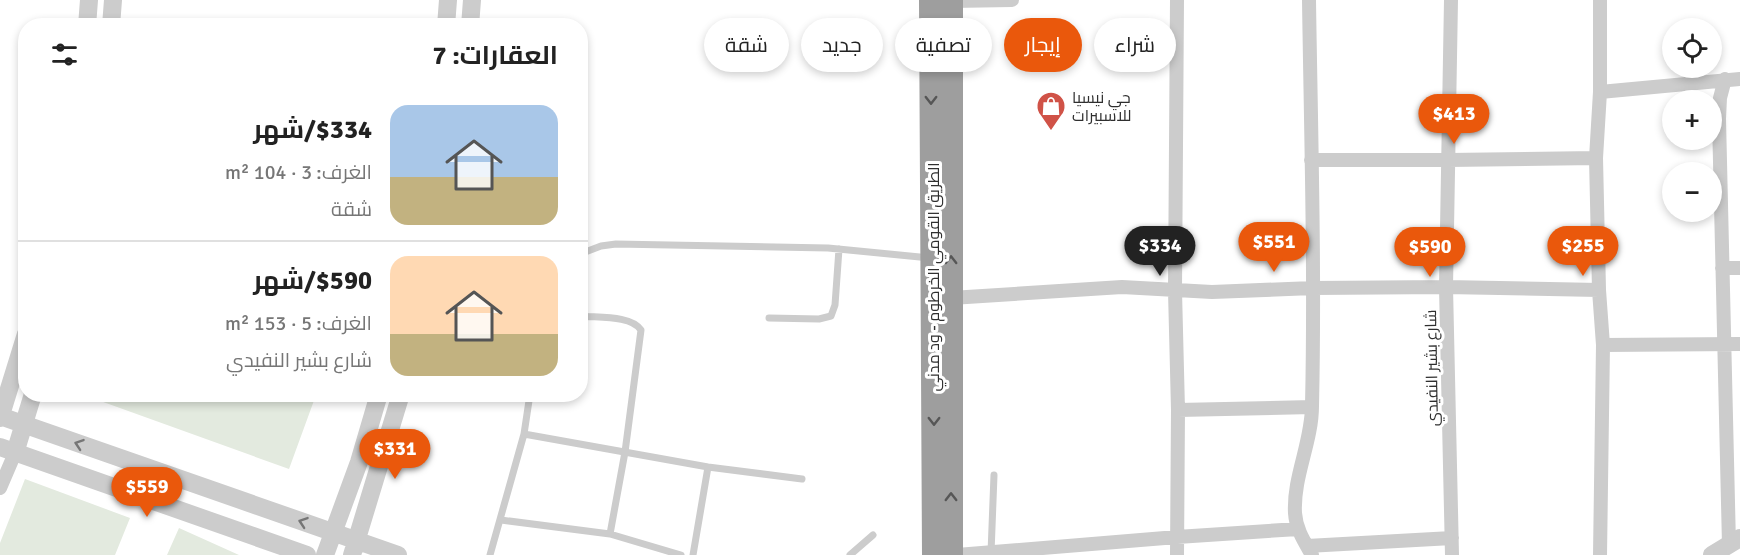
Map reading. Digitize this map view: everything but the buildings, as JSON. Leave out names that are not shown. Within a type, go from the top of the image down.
[{"type":"highway","name":"الطريق القومي الخرطوم - ود مدني","points":[[934,555],[933,258],[944,0]]},
{"type":"highway","name":"الطريق القومي الخرطوم - ود مدني","points":[[944,0],[951,298],[951,555]]},
{"type":"street","points":[[88,18],[89,0]]},
{"type":"street","points":[[112,18],[113,0]]},
{"type":"street","points":[[447,18],[448,0]]},
{"type":"street","points":[[471,18],[472,0]]},
{"type":"street","points":[[944,0],[1012,0]]},
{"type":"street","points":[[1177,0],[1175,291],[1178,410],[1177,555]]},
{"type":"street","points":[[1309,0],[1313,288],[1312,407],[1310,430],[1297,485],[1295,512],[1298,529],[1309,551],[1452,538]]},
{"type":"street","name":"شارع بشير النفيدي","points":[[1450,0],[1446,287],[1452,555]]},
{"type":"street","points":[[1600,0],[1600,92],[1596,158],[1599,290],[1603,345],[1600,555]]},
{"type":"street","points":[[1600,92],[1740,79]]},
{"type":"street","points":[[1712,555],[1734,542],[1724,345],[1719,119],[1720,98],[1725,80]]},
{"type":"street","points":[[1311,160],[1596,158]]},
{"type":"street","points":[[1722,268],[1740,268]]},
{"type":"street","points":[[951,298],[1137,286],[1175,291],[1212,292],[1313,288],[1446,287],[1599,290]]},
{"type":"street","points":[[1603,345],[1740,344]]},
{"type":"street","points":[[18,360],[0,417],[333,532],[354,548],[398,555]]},
{"type":"street","points":[[0,488],[8,450],[25,425],[31,402]]},
{"type":"street","points":[[325,555],[359,462],[377,402]]},
{"type":"street","points":[[354,548],[399,402]]},
{"type":"street","points":[[1178,410],[1312,407]]},
{"type":"street","points":[[8,450],[307,555]]},
{"type":"street","points":[[359,462],[379,470]]},
{"type":"street","points":[[218,524],[227,496]]},
{"type":"street","points":[[957,555],[1298,529]]},
{"type":"lane","points":[[588,251],[616,244],[839,249],[933,258]]},
{"type":"lane","points":[[769,318],[831,316],[835,305],[839,249]]},
{"type":"lane","points":[[588,317],[626,320],[637,324],[641,330],[625,452],[610,534]]},
{"type":"lane","points":[[490,555],[524,434],[529,402]]},
{"type":"lane","points":[[524,434],[708,467],[802,479]]},
{"type":"lane","points":[[693,555],[708,467]]},
{"type":"lane","points":[[991,553],[994,475]]},
{"type":"lane","points":[[501,520],[610,534],[681,555]]},
{"type":"lane","points":[[850,555],[873,535]]},
{"type":"shaded area","points":[[103,402],[313,402],[289,469]]},
{"type":"shaded area","points":[[25,479],[130,518],[115,555],[0,555],[0,543]]},
{"type":"shaded area","points":[[179,528],[239,555],[167,555]]},
{"type":"place","name":"جي نيسيا للاسبيرات","points":[[1051,132]]}]
